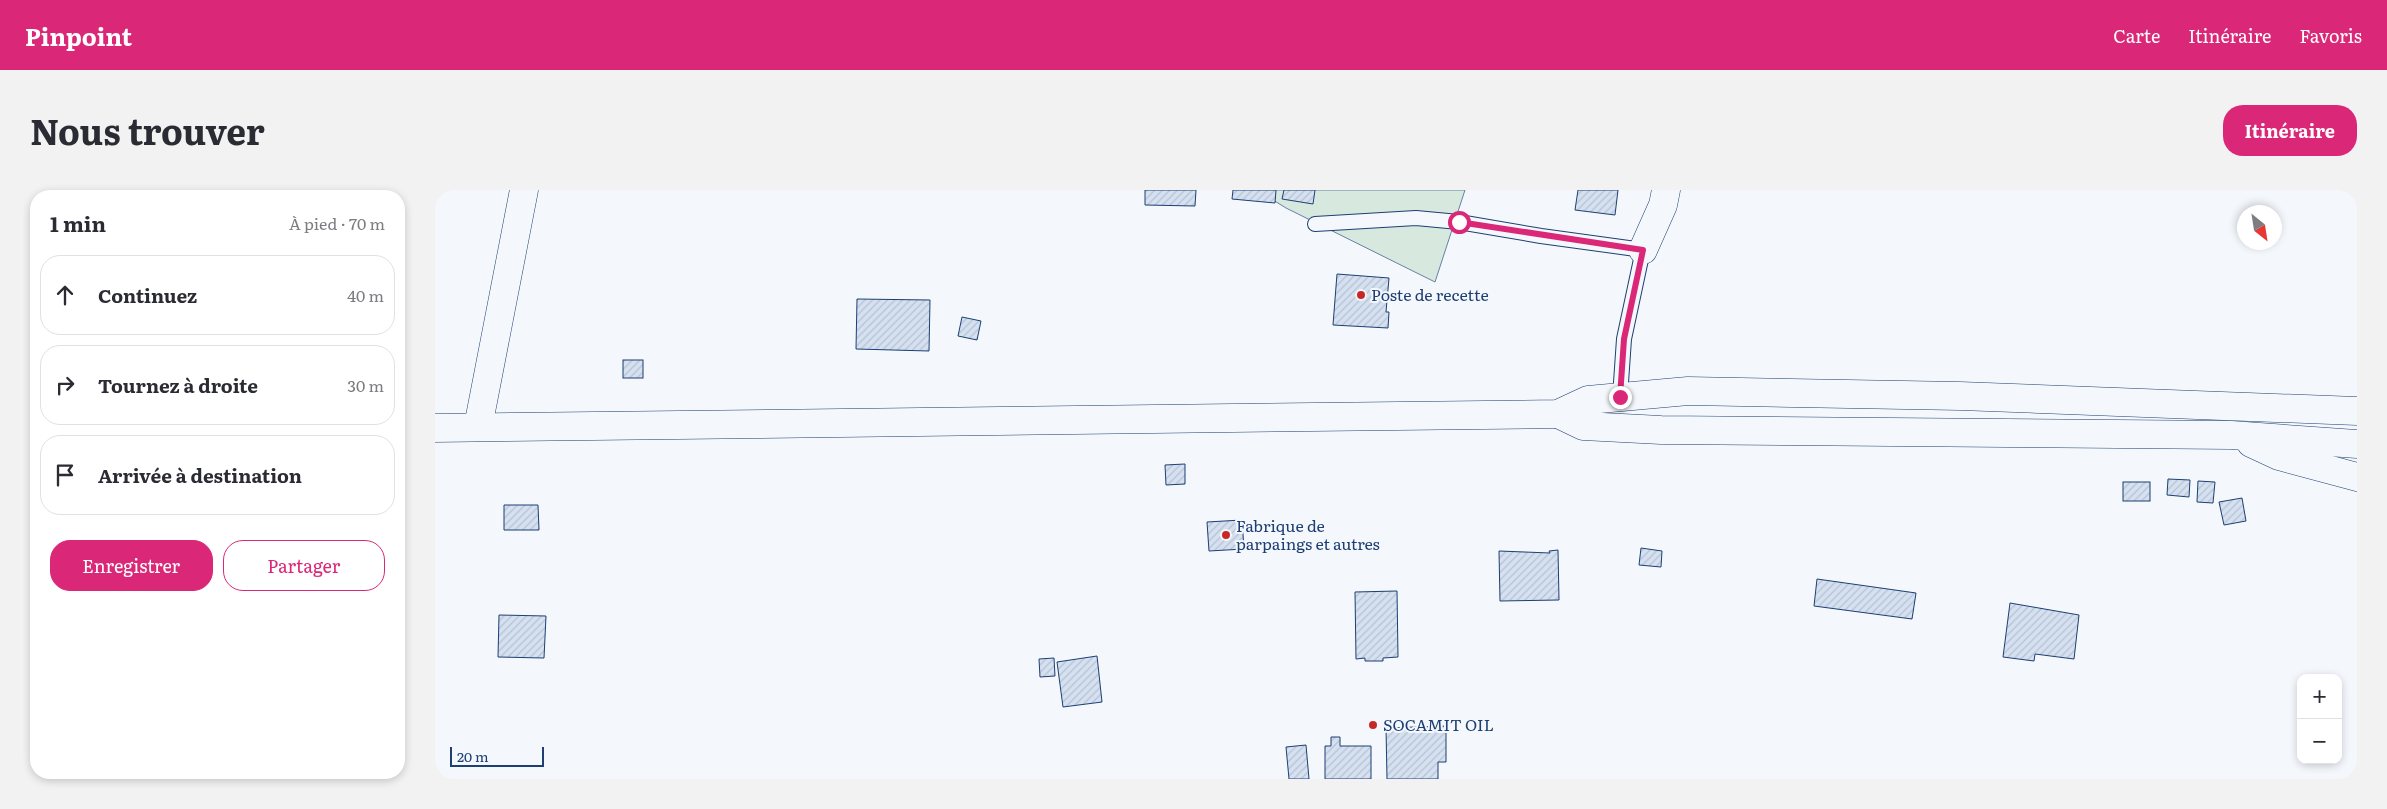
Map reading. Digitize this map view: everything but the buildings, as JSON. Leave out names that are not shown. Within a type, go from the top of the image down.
[{"type":"main road","points":[[478,427],[524,190]]},
{"type":"main road","points":[[1643,250],[1663,205],[1666,190]]},
{"type":"main road","points":[[435,428],[1558,414],[1588,400],[1688,391],[1970,396],[2245,405],[2357,411]]},
{"type":"main road","points":[[2245,405],[2357,396]]},
{"type":"main road","points":[[1558,414],[1583,426],[1661,430],[2231,434],[2357,444]]},
{"type":"main road","points":[[2231,434],[2279,456],[2357,477]]},
{"type":"lane","points":[[1315,224],[1415,218],[1459,222],[1643,250],[1624,339],[1620,397]]},
{"type":"shaded area","points":[[1257,190],[1465,190],[1435,282],[1286,208]]},
{"type":"place","name":"Poste de recette","points":[[1361,295]]},
{"type":"place","name":"Fabrique de parpaings et autres","points":[[1226,535]]},
{"type":"place","name":"SOCAMIT OIL","points":[[1373,725]]},
{"type":"route","points":[[1459,222],[1541,236],[1643,250],[1624,339],[1620,397]]}]
